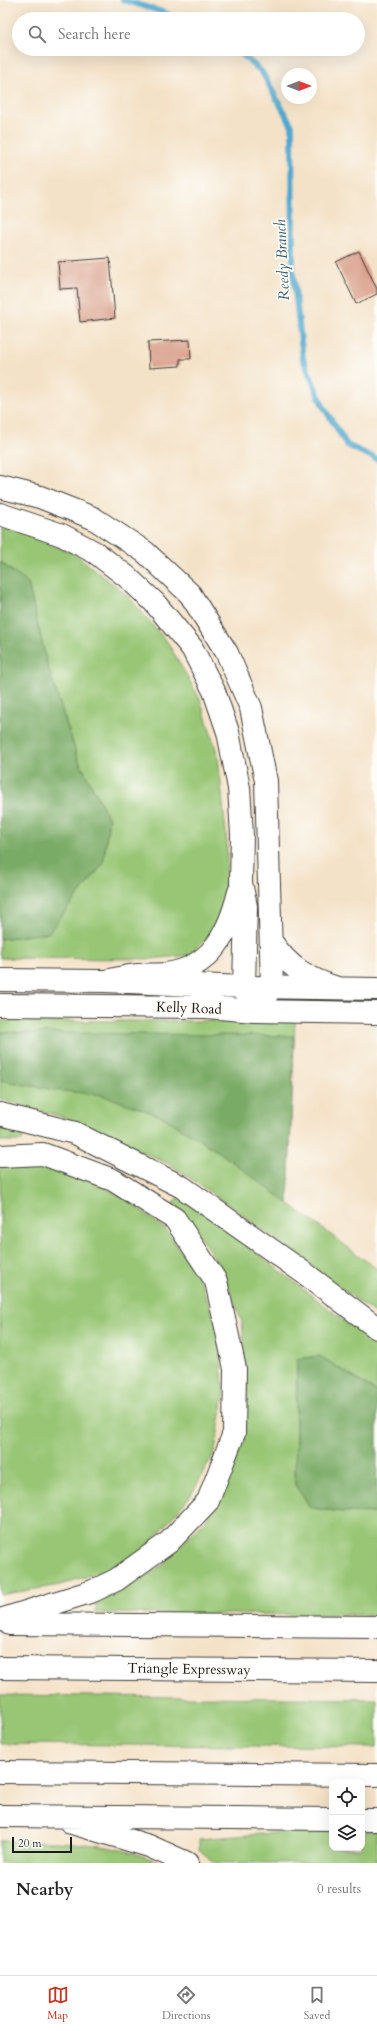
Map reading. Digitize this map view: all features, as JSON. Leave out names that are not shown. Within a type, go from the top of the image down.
[{"type":"main road","points":[[0,487],[40,497],[93,518],[145,552],[190,594],[227,653],[251,708],[266,781],[272,987],[255,1011]]},
{"type":"main road","points":[[0,514],[62,535],[96,554],[126,576],[154,602],[192,648],[214,691],[228,732],[239,788],[242,835],[241,883],[234,912],[224,935],[208,956],[183,970],[167,974],[138,975],[105,981]]},
{"type":"main road","points":[[241,883],[246,906],[244,987],[255,1011]]},
{"type":"main road","points":[[271,941],[283,958],[300,972],[318,982],[337,988]]},
{"type":"main road","name":"Kelly Road","points":[[0,980],[105,981],[244,987],[377,989]]},
{"type":"main road","name":"Kelly Road","points":[[0,1005],[206,1007],[255,1011],[377,1013]]},
{"type":"main road","points":[[0,1114],[75,1133],[182,1187],[307,1275],[377,1328]]},
{"type":"main road","points":[[0,1156],[43,1154],[113,1180],[174,1220],[216,1281],[235,1369],[234,1433],[208,1501],[169,1542],[116,1580],[93,1591],[0,1620]]},
{"type":"main road","points":[[0,1624],[377,1627]]},
{"type":"main road","name":"Triangle Expressway","points":[[0,1668],[377,1671]]},
{"type":"main road","points":[[0,1772],[377,1775]]},
{"type":"main road","points":[[0,1816],[329,1819]]},
{"type":"main road","points":[[52,1817],[149,1846],[187,1863]]},
{"type":"main road","points":[[365,1820],[377,1820]]},
{"type":"green space","points":[[0,527],[16,530],[75,554],[128,596],[168,643],[200,699],[218,756],[227,843],[226,896],[212,933],[190,955],[151,959],[0,958],[0,939],[48,933],[103,864],[109,819],[78,759],[47,664],[28,583],[0,562]]},
{"type":"green space","points":[[0,562],[28,583],[47,664],[78,759],[109,819],[103,864],[48,933],[0,939]]},
{"type":"green space","points":[[0,1021],[295,1021],[288,1203],[377,1269],[377,1315],[239,1212],[171,1165],[73,1120],[0,1099]]},
{"type":"green space","points":[[0,1032],[294,1036],[288,1203],[219,1152],[163,1117],[102,1095],[53,1090],[0,1080]]},
{"type":"green space","points":[[0,1124],[25,1130],[22,1141],[0,1141]]},
{"type":"green space","points":[[38,1164],[80,1175],[125,1198],[166,1230],[198,1275],[218,1329],[224,1395],[215,1451],[191,1495],[148,1546],[109,1569],[60,1585],[0,1595],[0,1166]]},
{"type":"green space","points":[[178,1197],[218,1223],[377,1346],[377,1392],[320,1356],[297,1359],[295,1485],[311,1508],[343,1512],[377,1513],[377,1615],[96,1613],[96,1601],[126,1589],[162,1565],[208,1517],[237,1457],[248,1397],[242,1322],[221,1268],[193,1227],[172,1205]]},
{"type":"green space","points":[[320,1356],[377,1392],[377,1513],[343,1512],[311,1508],[295,1485],[297,1359]]},
{"type":"green space","points":[[0,1695],[377,1699],[377,1747],[0,1744]]},
{"type":"green space","points":[[310,1830],[329,1830],[329,1851],[365,1851],[365,1831],[377,1831],[377,1863],[216,1863],[199,1850],[199,1839]]},
{"type":"green space","points":[[0,1841],[62,1842],[102,1846],[141,1855],[161,1863],[0,1863]]},
{"type":"building","points":[[359,251],[377,289],[377,294],[356,304],[336,262]]},
{"type":"building","points":[[110,258],[115,318],[80,322],[77,288],[60,289],[58,262]]},
{"type":"building","points":[[190,340],[191,359],[180,359],[180,366],[149,368],[148,342]]},
{"type":"waterway","name":"Reedy Branch","points":[[123,0],[163,12]]},
{"type":"waterway","name":"Reedy Branch","points":[[244,56],[262,72],[292,126],[293,272],[303,359],[323,406],[347,445],[377,459]]}]
